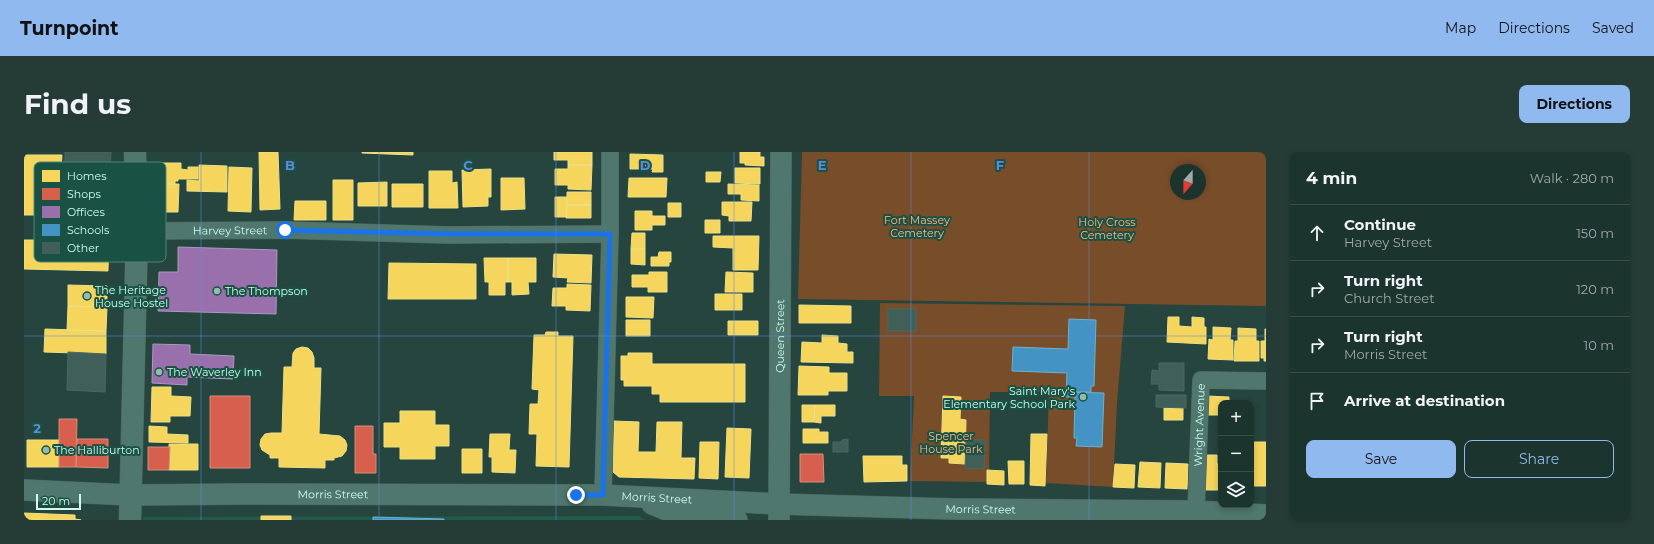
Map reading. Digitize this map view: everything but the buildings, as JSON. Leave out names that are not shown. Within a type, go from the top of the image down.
[{"type":"main road","points":[[135,152],[135,162]]},
{"type":"main road","points":[[130,520],[136,262]]},
{"type":"street","points":[[603,495],[610,234],[610,152]]},
{"type":"street","name":"Queen Street","points":[[779,512],[780,152]]},
{"type":"street","name":"Harvey Street","points":[[166,231],[285,230],[448,234],[610,234]]},
{"type":"street","name":"Wright Avenue","points":[[1196,511],[1201,380],[1266,381]]},
{"type":"street","name":"Morris Street","points":[[24,490],[130,496],[243,494],[603,495],[779,512],[1134,515],[1196,511],[1266,515]]},
{"type":"street","points":[[639,498],[686,518],[736,520]]},
{"type":"shaded area","points":[[639,516],[645,520],[143,520],[143,517]]},
{"type":"green space","points":[[802,152],[1266,152],[1266,306],[798,299]]},
{"type":"green space","name":"Saint Mary's Elementary School Park","points":[[880,303],[1125,306],[1117,403],[1113,487],[1046,483],[1049,392],[990,392],[989,482],[910,481],[914,396],[879,396]]},
{"type":"place","name":"The Thompson","points":[[217,291]]},
{"type":"place","name":"The Heritage House Hostel","points":[[87,296]]},
{"type":"place","name":"The Waverley Inn","points":[[159,372]]},
{"type":"place","name":"Saint Mary's Elementary School Park","points":[[1083,397]]},
{"type":"place","name":"The Halliburton","points":[[46,450]]},
{"type":"route","points":[[285,230],[448,234],[610,234],[603,495],[576,495]]},
{"type":"park label","name":"Fort Massey Cemetery","points":[[917,226]]},
{"type":"park label","name":"Holy Cross Cemetery","points":[[1107,228]]},
{"type":"park label","name":"Spencer House Park","points":[[951,442]]}]
